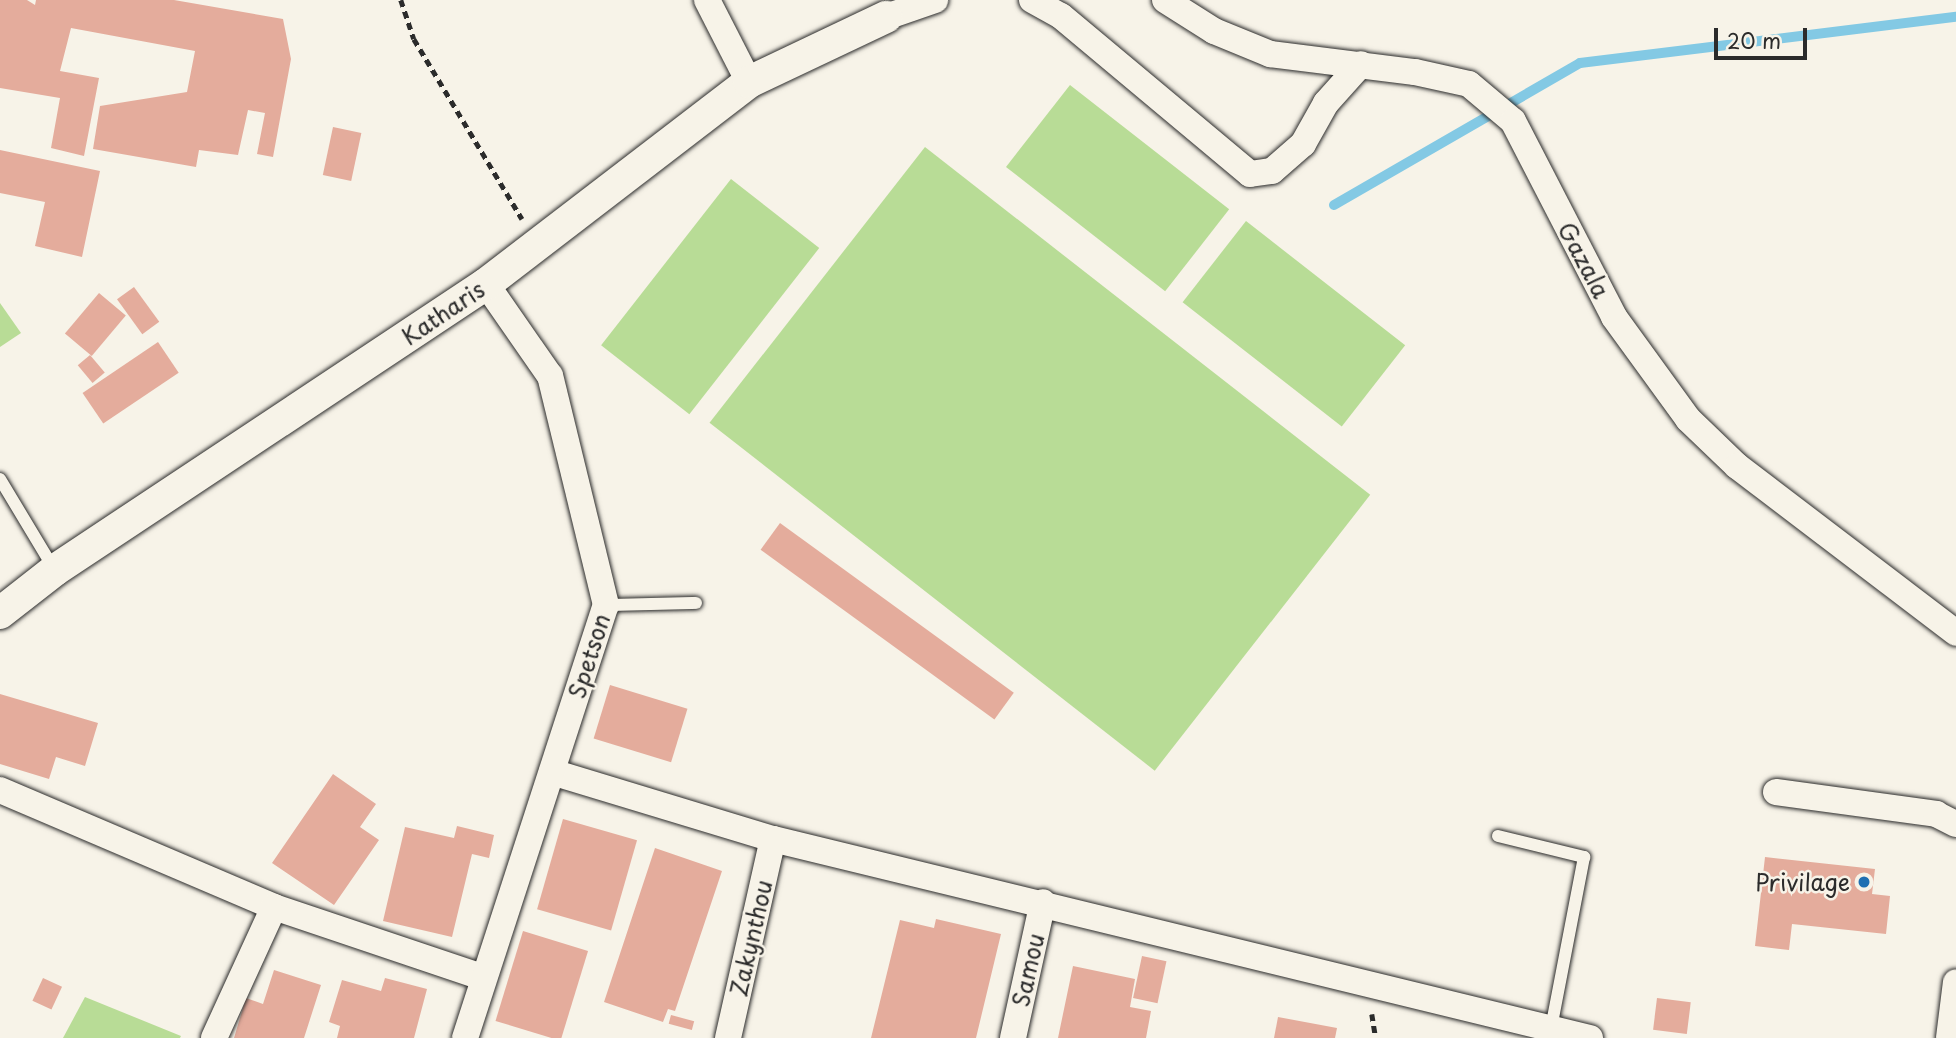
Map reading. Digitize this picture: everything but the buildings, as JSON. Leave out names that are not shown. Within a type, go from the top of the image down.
[{"type":"street","points":[[707,0],[749,82]]},
{"type":"street","points":[[886,17],[935,0]]},
{"type":"street","points":[[1032,0],[1061,16],[1250,174],[1272,171],[1303,144],[1326,103],[1361,64]]},
{"type":"street","name":"Gazala","points":[[1165,0],[1213,31],[1269,54],[1361,64],[1469,85],[1513,121],[1614,317],[1688,419],[1737,466],[1956,633]]},
{"type":"street","name":"Katharis","points":[[0,613],[55,569],[486,284],[749,82],[886,17]]},
{"type":"street","name":"Spetson","points":[[465,1038],[482,976],[607,605],[550,376],[486,284]]},
{"type":"street","points":[[552,772],[773,839],[1043,902],[1590,1038]]},
{"type":"street","points":[[0,790],[274,907],[482,976]]},
{"type":"street","points":[[1776,792],[1936,814],[1956,824]]},
{"type":"street","name":"Zakynthou","points":[[728,1038],[773,839]]},
{"type":"street","name":"Samou","points":[[1013,1038],[1043,902]]},
{"type":"street","points":[[214,1038],[274,907]]},
{"type":"street","points":[[1949,1038],[1956,982]]},
{"type":"lane","points":[[0,479],[55,569]]},
{"type":"lane","points":[[607,605],[696,603]]},
{"type":"lane","points":[[1498,836],[1584,857],[1551,1028]]},
{"type":"path","points":[[401,0],[414,39],[537,244]]},
{"type":"green space","points":[[1070,85],[1229,209],[1165,291],[1006,167]]},
{"type":"green space","points":[[925,147],[1370,495],[1155,771],[710,423]]},
{"type":"green space","points":[[731,179],[819,248],[689,414],[601,345]]},
{"type":"green space","points":[[1246,221],[1405,345],[1342,427],[1183,302]]},
{"type":"green space","points":[[0,303],[21,333],[0,347]]},
{"type":"green space","points":[[85,997],[181,1036],[63,1038]]},
{"type":"waterway","points":[[1334,205],[1580,63],[1956,17]]},
{"type":"place","name":"Privilage","points":[[1864,882]]}]
